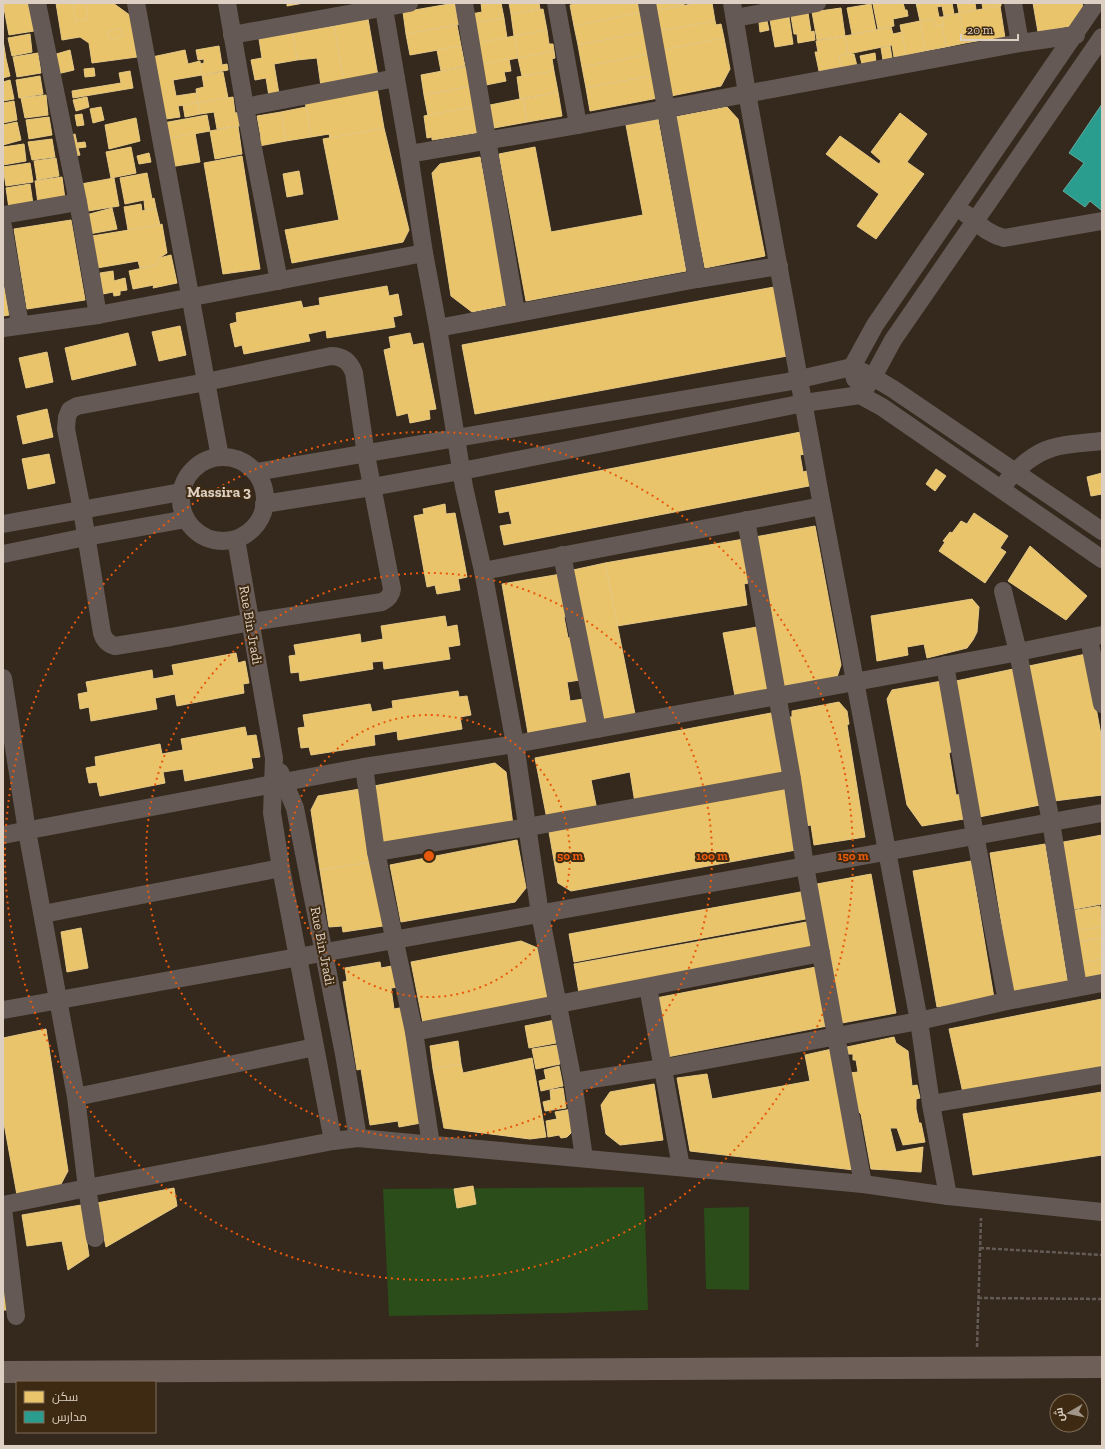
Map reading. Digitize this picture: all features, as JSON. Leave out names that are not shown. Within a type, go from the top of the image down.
[{"type":"main road","points":[[3,1372],[1102,1367]]},
{"type":"street","points":[[37,3],[78,202],[98,316]]},
{"type":"street","points":[[136,3],[220,457]]},
{"type":"street","points":[[226,3],[280,281]]},
{"type":"street","points":[[232,35],[383,5],[409,3]]},
{"type":"street","points":[[464,3],[516,312]]},
{"type":"street","points":[[556,3],[578,125]]},
{"type":"street","points":[[647,3],[697,279]]},
{"type":"street","points":[[817,3],[733,11],[822,506],[888,851],[919,1022],[931,1104],[948,1196]]},
{"type":"street","points":[[1013,3],[1020,43]]},
{"type":"street","points":[[860,395],[852,367],[875,325],[1096,3]]},
{"type":"street","points":[[383,5],[461,470],[483,571],[515,744],[540,914],[558,1004],[584,1158]]},
{"type":"street","points":[[409,154],[578,125],[1020,43],[1076,34]]},
{"type":"street","points":[[860,395],[873,377],[893,340],[1102,37]]},
{"type":"street","points":[[245,107],[396,78]]},
{"type":"street","points":[[3,215],[78,202]]},
{"type":"street","points":[[956,206],[976,221],[985,231],[994,236],[1004,238],[1102,221]]},
{"type":"street","points":[[3,226],[11,327],[98,316],[424,253]]},
{"type":"street","points":[[438,328],[516,312],[697,279],[779,266]]},
{"type":"street","points":[[331,356],[343,358],[349,362],[354,373],[366,455],[392,589],[387,600],[116,646],[111,645],[106,641],[102,633],[82,510],[66,429],[67,416],[70,410],[77,406],[206,382],[331,356]]},
{"type":"street","points":[[256,472],[366,455],[456,438],[800,379],[852,367],[893,389],[1102,531]]},
{"type":"street","points":[[264,504],[372,487],[804,403],[860,395],[882,407],[1102,559]]},
{"type":"street","points":[[1000,488],[1014,472],[1035,456],[1052,448],[1102,441]]},
{"type":"street","points":[[220,457],[233,458],[241,461],[256,472],[264,490],[264,504],[262,513],[256,524],[247,533],[236,539],[220,541],[205,537],[192,528],[186,520],[181,505],[181,492],[187,476],[195,467],[204,461],[220,457]]},
{"type":"street","points":[[3,524],[181,492]]},
{"type":"street","points":[[483,571],[822,506]]},
{"type":"street","points":[[3,554],[86,537],[186,520]]},
{"type":"street","points":[[746,520],[792,779],[805,866],[863,1184]]},
{"type":"street","name":"Rue Bin Jradi","points":[[236,539],[278,784],[272,813],[281,868],[333,1141]]},
{"type":"street","points":[[562,555],[598,729]]},
{"type":"street","points":[[1003,591],[1018,652],[1051,822],[1078,987]]},
{"type":"street","points":[[3,835],[364,767],[515,744],[1096,637],[1102,704]]},
{"type":"street","points":[[945,665],[975,835],[1007,1001]]},
{"type":"street","points":[[3,678],[27,831],[76,1097],[87,1188],[95,1238]]},
{"type":"street","points":[[364,767],[376,852],[414,1032],[431,1145]]},
{"type":"street","points":[[376,852],[528,827],[792,779]]},
{"type":"street","name":"Rue Bin Jradi","points":[[278,784],[295,808],[324,952],[358,1138]]},
{"type":"street","points":[[3,1010],[1102,813]]},
{"type":"street","points":[[42,914],[281,868]]},
{"type":"street","points":[[414,1032],[821,953]]},
{"type":"street","points":[[572,1082],[663,1068],[919,1022],[1007,1001],[1102,983]]},
{"type":"street","points":[[648,987],[681,1167]]},
{"type":"street","points":[[76,1097],[315,1047]]},
{"type":"street","points":[[931,1104],[1102,1075]]},
{"type":"street","points":[[3,1205],[333,1141],[358,1138],[863,1184],[981,1200],[1102,1212]]},
{"type":"street","points":[[3,1208],[16,1316]]},
{"type":"path","points":[[976,1367],[981,1200]]},
{"type":"path","points":[[980,1248],[1102,1255]]},
{"type":"path","points":[[978,1298],[1102,1299]]},
{"type":"green space","points":[[644,1187],[648,1310],[389,1316],[383,1189]]},
{"type":"green space","points":[[749,1207],[749,1290],[706,1289],[704,1208]]},
{"type":"building: سكن","points":[[3,3],[28,3],[34,31],[9,35]]},
{"type":"building: سكن","points":[[56,3],[113,3],[131,16],[137,57],[92,63],[89,43],[80,37],[62,40]]},
{"type":"building: سكن","points":[[85,3],[88,19],[76,21],[73,4]]},
{"type":"building: سكن","points":[[287,3],[304,3],[287,6]]},
{"type":"building: سكن","points":[[455,3],[457,17],[461,24],[406,34],[403,12]]},
{"type":"building: سكن","points":[[481,3],[501,3],[504,18],[473,23],[471,14],[482,12]]},
{"type":"building: سكن","points":[[509,3],[539,3],[540,9],[511,14]]},
{"type":"building: سكن","points":[[580,3],[639,3],[642,12],[574,26],[570,5]]},
{"type":"building: سكن","points":[[653,3],[684,3],[684,5],[654,11]]},
{"type":"building: سكن","points":[[697,3],[712,3],[715,21],[658,31],[654,11]]},
{"type":"building: سكن","points":[[903,3],[905,10],[907,10],[908,16],[893,19],[894,26],[878,29],[873,4]]},
{"type":"building: سكن","points":[[916,3],[952,3],[954,14],[944,16],[942,6],[937,7],[939,17],[942,17],[944,25],[935,26],[933,19],[920,21]]},
{"type":"building: سكن","points":[[957,3],[975,3],[976,10],[959,13]]},
{"type":"building: سكن","points":[[982,3],[1001,3],[1001,6],[983,9]]},
{"type":"building: سكن","points":[[1033,3],[1082,3],[1084,13],[1076,25],[1038,32]]},
{"type":"building: سكن","points":[[871,4],[876,30],[852,34],[847,8]]},
{"type":"building: سكن","points":[[1000,6],[1005,38],[983,42],[983,40],[965,43],[959,13]]},
{"type":"building: سكن","points":[[841,8],[845,36],[817,40],[812,12]]},
{"type":"building: سكن","points":[[543,9],[547,30],[514,36],[511,14]]},
{"type":"building: سكن","points":[[642,12],[645,32],[578,45],[574,26]]},
{"type":"building: سكن","points":[[808,13],[811,32],[814,31],[815,40],[798,43],[797,34],[794,34],[791,16]]},
{"type":"building: سكن","points":[[959,13],[965,43],[946,47],[942,17]]},
{"type":"building: سكن","points":[[789,17],[793,44],[775,47],[770,20]]},
{"type":"building: سكن","points":[[504,18],[507,38],[474,44],[473,23]]},
{"type":"building: سكن","points":[[368,19],[378,76],[344,82],[334,26]]},
{"type":"building: سكن","points":[[933,19],[935,26],[942,25],[946,47],[925,51],[920,21]]},
{"type":"building: سكن","points":[[715,21],[716,25],[721,24],[724,38],[662,50],[658,31]]},
{"type":"building: سكن","points":[[767,21],[769,30],[760,32],[759,23]]},
{"type":"building: سكن","points":[[920,21],[925,51],[906,55],[900,25]]},
{"type":"building: سكن","points":[[457,25],[461,46],[410,55],[406,34]]},
{"type":"building: سكن","points":[[334,26],[344,82],[321,86],[317,58],[297,60],[293,33]]},
{"type":"building: سكن","points":[[891,27],[893,34],[902,32],[906,55],[894,57],[892,45],[848,54],[845,36]]},
{"type":"building: سكن","points":[[120,28],[123,36],[110,40],[107,32]]},
{"type":"building: سكن","points":[[547,30],[549,44],[553,44],[554,51],[518,58],[514,36]]},
{"type":"building: سكن","points":[[645,32],[649,54],[582,67],[578,45]]},
{"type":"building: سكن","points":[[293,33],[297,60],[274,64],[279,94],[269,96],[266,78],[255,80],[251,60],[262,58],[259,39]]},
{"type":"building: سكن","points":[[30,34],[32,52],[12,56],[8,38]]},
{"type":"building: سكن","points":[[514,36],[518,58],[481,65],[478,43]]},
{"type":"building: سكن","points":[[845,36],[848,54],[839,56],[841,67],[819,71],[815,52],[818,52],[816,41]]},
{"type":"building: سكن","points":[[724,38],[730,69],[721,86],[671,96],[662,50]]},
{"type":"building: سكن","points":[[3,40],[6,59],[3,59]]},
{"type":"building: سكن","points":[[219,46],[222,65],[227,64],[228,70],[202,75],[200,64],[204,63],[204,59],[198,60],[196,50]]},
{"type":"building: سكن","points":[[461,46],[465,66],[441,71],[437,50]]},
{"type":"building: سكن","points":[[890,46],[892,58],[883,60],[881,48]]},
{"type":"building: سكن","points":[[70,50],[74,70],[57,74],[53,55]]},
{"type":"building: سكن","points":[[185,50],[188,64],[200,61],[202,75],[173,80],[176,96],[196,93],[198,103],[178,106],[180,117],[166,119],[152,57]]},
{"type":"building: سكن","points":[[554,51],[555,58],[552,59],[554,71],[522,76],[518,58]]},
{"type":"building: سكن","points":[[38,53],[41,73],[17,77],[13,57]]},
{"type":"building: سكن","points":[[875,53],[876,62],[862,64],[860,56]]},
{"type":"building: سكن","points":[[649,54],[654,75],[586,88],[582,67]]},
{"type":"building: سكن","points":[[854,54],[857,66],[841,67],[839,56]]},
{"type":"building: سكن","points":[[3,59],[6,59],[10,76],[3,78]]},
{"type":"building: سكن","points":[[509,59],[511,71],[504,72],[506,81],[481,86],[477,65]]},
{"type":"building: سكن","points":[[469,66],[473,86],[424,95],[421,75]]},
{"type":"building: سكن","points":[[94,68],[95,76],[85,77],[84,69]]},
{"type":"building: سكن","points":[[130,71],[133,88],[73,98],[72,91],[121,83],[119,73]]},
{"type":"building: سكن","points":[[554,71],[558,92],[520,99],[517,77]]},
{"type":"building: سكن","points":[[223,72],[228,98],[198,103],[196,89],[204,87],[202,75]]},
{"type":"building: سكن","points":[[654,75],[658,98],[590,111],[586,88]]},
{"type":"building: سكن","points":[[40,76],[43,94],[19,98],[16,80]]},
{"type":"building: سكن","points":[[10,80],[14,99],[3,101],[3,82]]},
{"type":"building: سكن","points":[[473,86],[477,106],[428,116],[424,95]]},
{"type":"building: سكن","points":[[377,88],[384,128],[330,138],[329,134],[311,137],[305,101]]},
{"type":"building: سكن","points":[[558,92],[562,116],[527,122],[523,99]]},
{"type":"building: سكن","points":[[46,95],[48,115],[25,118],[21,98]]},
{"type":"building: سكن","points":[[87,97],[89,107],[76,111],[73,100]]},
{"type":"building: سكن","points":[[233,97],[235,113],[242,112],[245,125],[217,129],[214,112],[200,114],[198,103]]},
{"type":"building: سكن","points":[[523,99],[527,122],[494,128],[490,105]]},
{"type":"building: سكن","points":[[14,101],[17,120],[3,123],[3,103]]},
{"type":"building: سكن","points":[[198,103],[200,114],[185,117],[183,105]]},
{"type":"building: سكن","points":[[477,106],[482,132],[432,140],[432,137],[427,138],[424,116]]},
{"type":"building: سكن","points":[[101,107],[104,120],[93,123],[90,109]]},
{"type":"building: سكن","points":[[306,107],[311,137],[286,141],[281,112]]},
{"type":"building: سكن","points":[[727,107],[738,119],[765,256],[705,268],[675,117]]},
{"type":"building: سكن","points":[[281,112],[286,141],[259,146],[257,139],[261,138],[257,116]]},
{"type":"building: سكن","points":[[900,113],[927,134],[907,162],[924,174],[876,239],[857,226],[879,194],[826,154],[840,136],[879,164],[881,161],[871,152]]},
{"type":"building: سكن","points":[[82,114],[84,125],[77,126],[75,115]]},
{"type":"building: سكن","points":[[207,115],[210,131],[165,139],[163,123]]},
{"type":"building: سكن","points":[[49,117],[52,135],[29,139],[26,120]]},
{"type":"building: سكن","points":[[136,118],[140,141],[109,149],[105,125]]},
{"type":"building: سكن","points":[[658,119],[686,271],[526,301],[499,154],[535,147],[551,232],[643,215],[626,125]]},
{"type":"building: سكن","points":[[17,122],[21,140],[3,145],[3,125]]},
{"type":"building: سكن","points":[[238,126],[242,154],[215,159],[210,131]]},
{"type":"building: سكن","points":[[384,128],[409,230],[403,242],[292,263],[285,230],[339,220],[323,139]]},
{"type":"building: سكن","points":[[195,133],[200,162],[170,167],[165,139]]},
{"type":"building: سكن","points":[[75,134],[77,143],[85,142],[86,147],[78,148],[80,155],[75,156],[71,135]]},
{"type":"building: سكن","points":[[52,139],[55,157],[32,160],[28,142]]},
{"type":"building: سكن","points":[[24,144],[26,161],[3,165],[3,147]]},
{"type":"building: سكن","points":[[131,147],[136,173],[111,178],[106,152]]},
{"type":"building: سكن","points":[[149,153],[151,162],[139,164],[137,156]]},
{"type":"building: سكن","points":[[242,156],[260,269],[223,274],[204,163]]},
{"type":"building: سكن","points":[[480,157],[507,305],[472,312],[451,296],[432,173],[440,164]]},
{"type":"building: سكن","points":[[56,158],[59,176],[37,180],[34,161]]},
{"type":"building: سكن","points":[[30,163],[33,182],[6,186],[3,167]]},
{"type":"building: سكن","points":[[299,171],[303,194],[287,197],[283,174]]},
{"type":"building: سكن","points":[[147,173],[152,199],[154,198],[156,208],[145,210],[144,200],[125,204],[120,178]]},
{"type":"building: سكن","points":[[62,177],[65,199],[38,203],[35,181]]},
{"type":"building: سكن","points":[[114,178],[119,206],[88,211],[81,184]]},
{"type":"building: سكن","points":[[30,184],[33,204],[9,208],[6,188]]},
{"type":"building: سكن","points":[[141,204],[142,211],[156,208],[160,225],[128,230],[124,207]]},
{"type":"building: سكن","points":[[112,208],[117,229],[89,234],[86,215]]},
{"type":"building: سكن","points":[[71,220],[85,300],[27,309],[14,229]]},
{"type":"building: سكن","points":[[162,224],[167,253],[159,258],[157,265],[140,268],[138,261],[97,268],[92,236]]},
{"type":"building: سكن","points":[[171,255],[177,283],[153,288],[154,285],[133,289],[129,271],[157,265],[159,258]]},
{"type":"building: سكن","points":[[113,271],[114,281],[125,278],[127,290],[120,291],[120,295],[114,296],[113,292],[103,294],[100,273]]},
{"type":"building: سكن","points":[[3,281],[9,315],[3,316]]},
{"type":"building: سكن","points":[[387,286],[389,296],[398,294],[402,315],[393,317],[395,327],[327,338],[326,330],[308,334],[310,341],[244,354],[242,345],[235,347],[230,324],[237,322],[236,313],[301,301],[303,308],[320,305],[319,298]]},
{"type":"building: سكن","points":[[774,287],[787,356],[475,414],[462,345]]},
{"type":"building: سكن","points":[[180,326],[186,355],[159,361],[152,332]]},
{"type":"building: سكن","points":[[128,333],[136,365],[72,380],[65,348]]},
{"type":"building: سكن","points":[[410,333],[413,345],[423,343],[436,409],[429,410],[430,419],[410,423],[408,413],[397,416],[384,350],[391,348],[389,337]]},
{"type":"building: سكن","points":[[47,352],[53,382],[26,388],[19,358]]},
{"type":"building: سكن","points":[[47,409],[53,437],[23,444],[17,416]]},
{"type":"building: سكن","points":[[806,431],[810,453],[800,455],[803,472],[811,470],[814,485],[504,545],[500,526],[512,524],[509,511],[499,513],[495,491]]},
{"type":"building: سكن","points":[[49,454],[55,483],[28,489],[22,459]]},
{"type":"building: سكن","points":[[936,469],[946,476],[935,491],[926,484]]},
{"type":"building: سكن","points":[[1102,473],[1102,494],[1091,496],[1087,477]]},
{"type":"building: سكن","points":[[445,504],[446,514],[455,513],[467,577],[458,579],[460,590],[437,594],[435,585],[427,587],[414,516],[424,514],[423,509]]},
{"type":"building: سكن","points":[[974,513],[1008,536],[1000,548],[1006,552],[985,583],[939,551],[945,542],[943,541],[950,532],[952,533],[961,521],[967,524]]},
{"type":"building: سكن","points":[[815,526],[841,665],[837,677],[782,686],[755,537]]},
{"type":"building: سكن","points":[[744,539],[748,583],[744,584],[747,605],[617,626],[605,563]]},
{"type":"building: سكن","points":[[1030,546],[1087,596],[1066,620],[1008,581]]},
{"type":"building: سكن","points":[[605,563],[635,714],[603,720],[573,570]]},
{"type":"building: سكن","points":[[561,574],[569,616],[564,617],[568,638],[572,637],[580,680],[567,682],[570,701],[584,699],[588,723],[528,733],[502,584]]},
{"type":"building: سكن","points":[[972,599],[979,607],[977,632],[967,648],[927,658],[924,644],[907,647],[908,655],[877,661],[871,616]]},
{"type":"building: سكن","points":[[445,616],[447,627],[457,625],[460,645],[448,647],[450,659],[384,669],[383,661],[372,662],[373,669],[300,681],[299,672],[291,673],[289,656],[296,655],[294,645],[360,634],[361,643],[383,639],[381,626]]},
{"type":"building: سكن","points":[[757,627],[769,690],[735,696],[723,633]]},
{"type":"building: سكن","points":[[236,653],[238,663],[245,661],[249,683],[243,684],[244,693],[177,706],[175,694],[155,698],[157,709],[91,721],[89,707],[80,709],[78,694],[88,692],[86,682],[152,670],[153,679],[174,675],[172,665]]},
{"type":"building: سكن","points":[[1086,654],[1102,740],[1102,795],[1054,801],[1029,666]]},
{"type":"building: سكن","points":[[1018,668],[1040,805],[979,817],[956,681]]},
{"type":"building: سكن","points":[[942,681],[955,750],[949,753],[956,795],[964,794],[964,819],[922,826],[907,805],[887,699],[892,690]]},
{"type":"building: سكن","points":[[458,691],[459,697],[467,696],[471,715],[460,717],[462,729],[398,740],[397,731],[374,735],[375,745],[311,755],[309,747],[301,748],[298,728],[305,727],[303,715],[370,704],[372,712],[393,708],[392,701]]},
{"type":"building: سكن","points":[[839,702],[847,711],[849,724],[847,725],[865,837],[814,845],[811,825],[805,826],[788,717],[792,717],[792,711]]},
{"type":"building: سكن","points":[[771,713],[783,775],[635,803],[630,772],[591,780],[597,810],[547,819],[535,758]]},
{"type":"building: سكن","points":[[245,727],[247,736],[256,735],[260,757],[251,758],[253,768],[185,781],[183,769],[163,772],[165,783],[100,796],[97,782],[89,783],[86,768],[96,766],[95,757],[160,744],[162,754],[183,750],[181,739]]},
{"type":"building: سكن","points":[[495,763],[506,772],[513,825],[384,847],[374,786]]},
{"type":"building: سكن","points":[[784,788],[796,850],[571,891],[558,883],[549,832]]},
{"type":"building: سكن","points":[[360,789],[372,862],[320,870],[311,810],[318,796]]},
{"type":"building: سكن","points":[[1102,835],[1102,904],[1070,910],[1058,843]]},
{"type":"building: سكن","points":[[517,840],[526,888],[515,902],[401,922],[390,865]]},
{"type":"building: سكن","points":[[1045,844],[1068,984],[1013,993],[990,853]]},
{"type":"building: سكن","points":[[971,861],[994,998],[937,1007],[913,871]]},
{"type":"building: سكن","points":[[372,862],[383,926],[343,932],[342,926],[329,927],[320,870]]},
{"type":"building: سكن","points":[[871,874],[896,1013],[842,1023],[817,884]]},
{"type":"building: سكن","points":[[806,891],[811,918],[574,962],[569,934]]},
{"type":"building: سكن","points":[[1100,906],[1102,927],[1073,931],[1070,911]]},
{"type":"building: سكن","points":[[812,921],[817,949],[579,993],[574,964]]},
{"type":"building: سكن","points":[[1102,927],[1102,938],[1075,942],[1073,931]]},
{"type":"building: سكن","points":[[81,928],[88,968],[67,972],[61,932]]},
{"type":"building: سكن","points":[[1102,938],[1102,959],[1078,963],[1075,942]]},
{"type":"building: سكن","points":[[521,941],[540,949],[550,1001],[423,1023],[411,962]]},
{"type":"building: سكن","points":[[1102,959],[1102,976],[1080,980],[1078,963]]},
{"type":"building: سكن","points":[[380,962],[381,968],[397,965],[400,987],[391,988],[394,1009],[405,1007],[421,1123],[399,1127],[398,1121],[370,1125],[361,1069],[357,1070],[343,982],[347,981],[345,968]]},
{"type":"building: سكن","points":[[816,967],[827,1026],[667,1057],[656,998]]},
{"type":"building: سكن","points":[[1102,999],[1102,1068],[963,1093],[949,1029]]},
{"type":"building: سكن","points":[[555,1020],[557,1031],[554,1032],[556,1043],[529,1048],[525,1026]]},
{"type":"building: سكن","points":[[46,1029],[68,1171],[60,1186],[17,1195],[3,1118],[3,1038]]},
{"type":"building: سكن","points":[[894,1037],[896,1043],[908,1051],[912,1086],[917,1085],[920,1098],[916,1099],[916,1109],[925,1142],[903,1145],[897,1128],[890,1128],[896,1152],[923,1147],[921,1172],[871,1169],[861,1114],[858,1111],[858,1105],[855,1105],[850,1073],[858,1072],[856,1060],[853,1060],[853,1054],[848,1054],[847,1047]]},
{"type":"building: سكن","points":[[458,1041],[461,1064],[433,1069],[430,1046]]},
{"type":"building: سكن","points":[[557,1045],[560,1064],[536,1069],[532,1049]]},
{"type":"building: سكن","points":[[832,1049],[854,1170],[690,1151],[677,1078],[707,1074],[712,1099],[810,1081],[805,1055]]},
{"type":"building: سكن","points":[[532,1058],[546,1137],[530,1139],[444,1128],[433,1069],[461,1064],[463,1073]]},
{"type":"building: سكن","points":[[559,1066],[563,1086],[541,1091],[539,1081],[546,1079],[544,1070]]},
{"type":"building: سكن","points":[[654,1084],[663,1140],[620,1145],[606,1134],[601,1105],[610,1092]]},
{"type":"building: سكن","points":[[563,1088],[566,1108],[545,1111],[543,1102],[551,1100],[550,1090]]},
{"type":"building: سكن","points":[[1102,1092],[1102,1155],[973,1175],[963,1114]]},
{"type":"building: سكن","points":[[572,1109],[575,1129],[567,1137],[561,1138],[559,1135],[548,1137],[546,1121],[557,1119],[555,1112]]},
{"type":"building: سكن","points":[[473,1186],[476,1204],[457,1208],[454,1189]]},
{"type":"building: سكن","points":[[174,1188],[177,1206],[106,1247],[97,1203]]},
{"type":"building: سكن","points":[[81,1205],[89,1256],[68,1270],[62,1241],[27,1246],[22,1215]]},
{"type":"building: سكن","points":[[3,1263],[11,1310],[3,1310]]},
{"type":"building: مدارس","points":[[1102,104],[1101,210],[1090,201],[1085,207],[1063,191],[1084,163],[1069,153]]},
{"type":"district","name":"Massira 3","points":[[219,492]]}]
